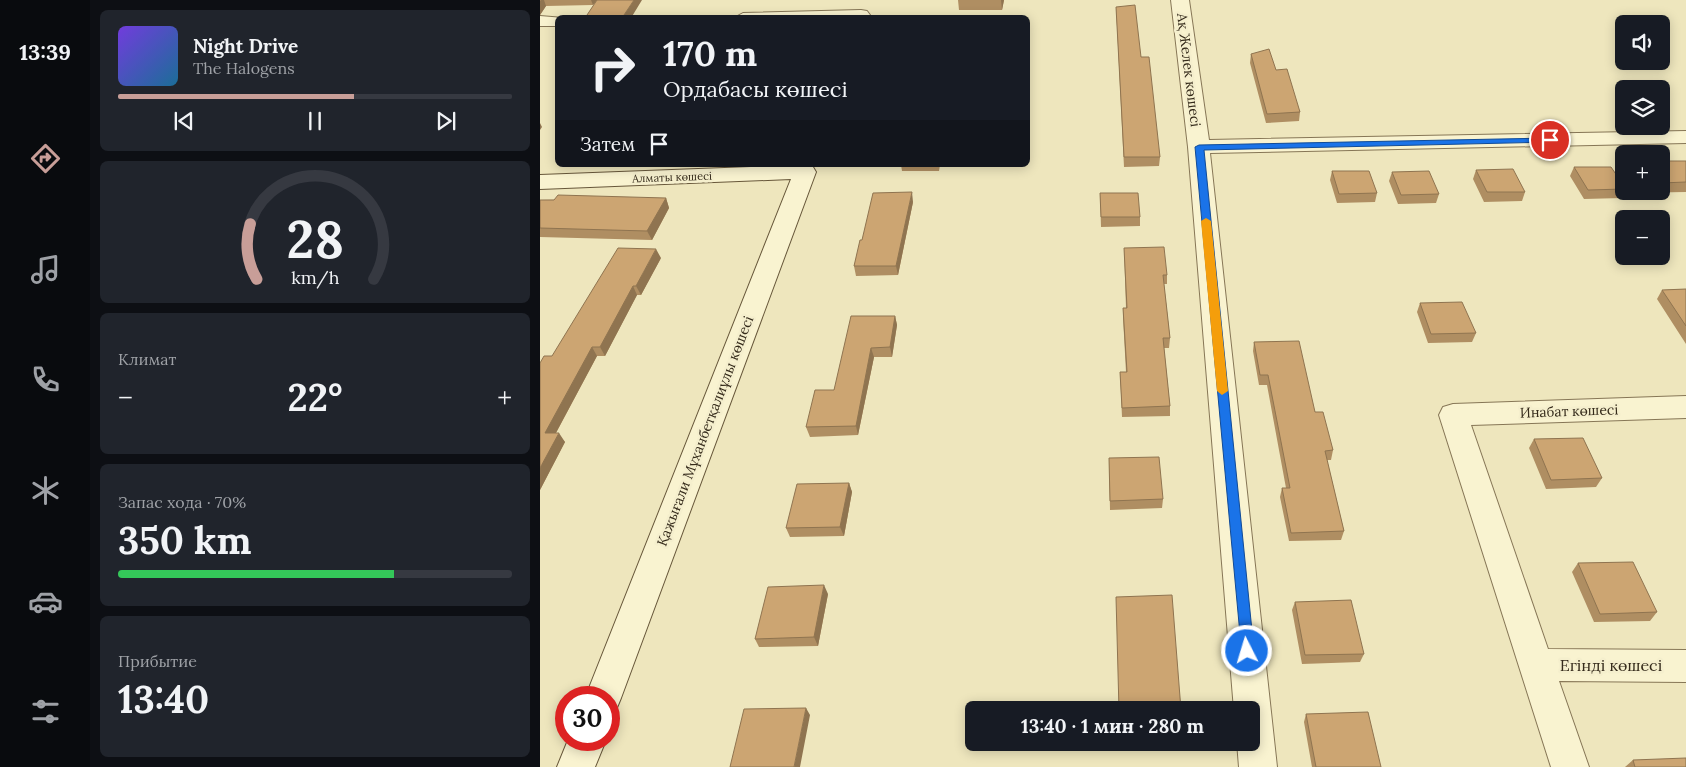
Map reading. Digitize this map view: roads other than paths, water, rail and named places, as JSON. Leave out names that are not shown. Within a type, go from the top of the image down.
[{"type":"street","name":"Ақ Желек көшесі","points":[[1180,0],[1199,147],[1258,767]]},
{"type":"street","points":[[794,15],[863,11]]},
{"type":"street","points":[[540,21],[555,21]]},
{"type":"street","points":[[1199,147],[1686,138]]},
{"type":"street","name":"Алматы көшесі","points":[[540,182],[806,169]]},
{"type":"street","name":"Қажығали Мұханбетқалиұлы көшесі","points":[[608,686],[806,169]]},
{"type":"street","name":"Инабат көшесі","points":[[1537,665],[1452,415],[1686,406]]},
{"type":"street","points":[[1537,665],[1570,767]]},
{"type":"street","name":"Егінді көшесі","points":[[1537,665],[1686,666]]},
{"type":"street","points":[[576,767],[583,751]]}]
